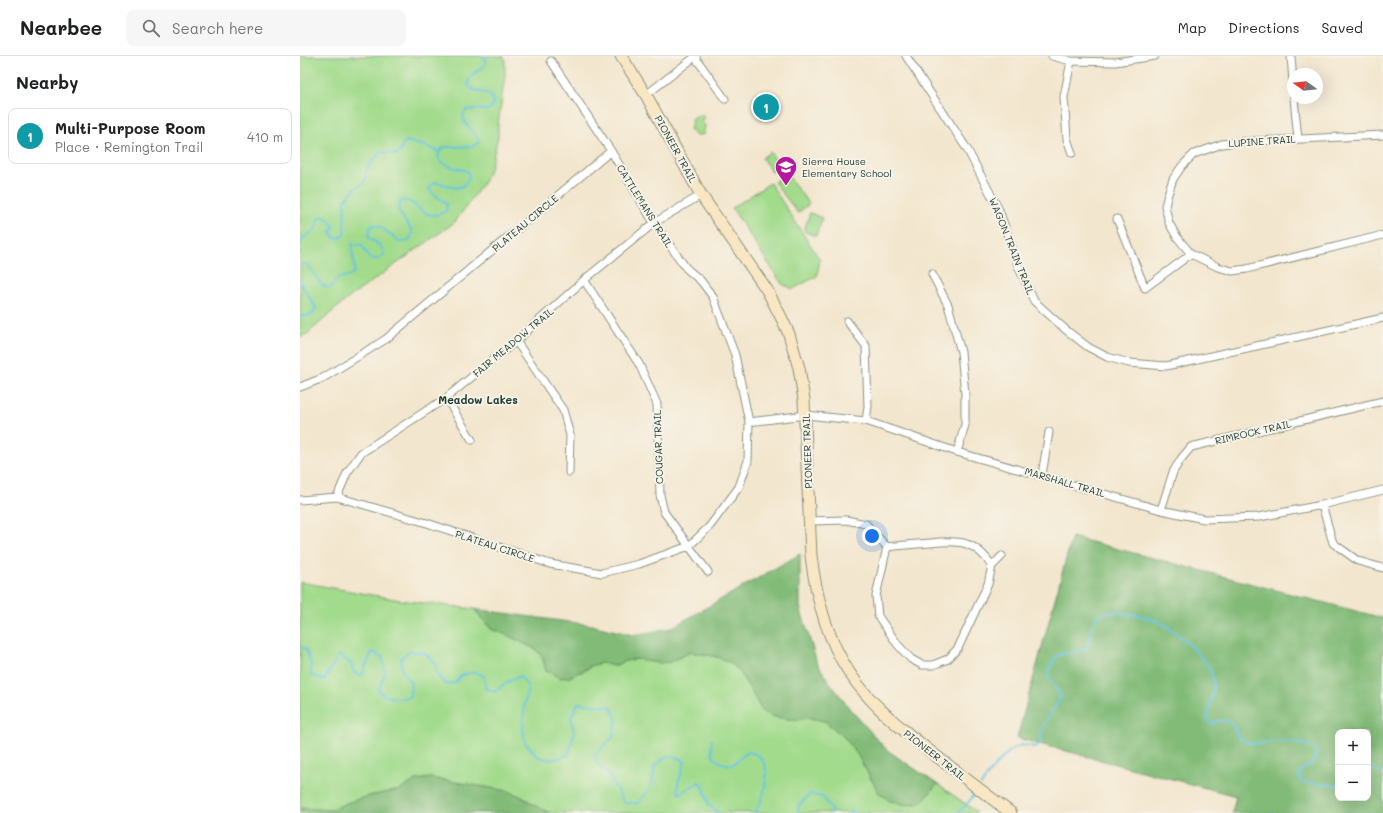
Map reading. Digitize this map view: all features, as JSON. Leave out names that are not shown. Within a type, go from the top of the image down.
[{"type":"main road","name":"PIONEER TRAIL","points":[[621,56],[646,95],[701,195],[747,259],[767,290],[788,334],[800,368],[806,415],[811,556],[816,592],[828,630],[848,671],[871,700],[888,717],[965,779],[1012,813]]},
{"type":"street","points":[[646,95],[695,56],[725,99]]},
{"type":"street","name":"WAGON TRAIN TRAIL","points":[[906,56],[967,149],[999,210],[1019,268],[1034,301],[1066,330],[1088,347],[1107,357],[1129,363],[1166,366],[1383,318]]},
{"type":"street","points":[[1052,56],[1071,61],[1115,62],[1155,56]]},
{"type":"street","points":[[1287,56],[1295,56]]},
{"type":"street","points":[[1291,56],[1292,68]]},
{"type":"street","name":"CATTLEMANS TRAIL","points":[[551,61],[611,151],[654,224],[686,268],[701,281],[713,297],[735,355],[748,422],[748,461],[739,487],[710,526],[689,546]]},
{"type":"street","points":[[1071,61],[1064,97],[1066,139],[1072,153]]},
{"type":"street","points":[[1295,104],[1298,139]]},
{"type":"street","name":"LUPINE TRAIL","points":[[1383,134],[1222,144],[1194,154],[1182,166],[1173,179],[1166,206],[1169,223],[1177,237],[1191,254],[1218,267],[1232,271],[1247,269],[1383,235]]},
{"type":"street","name":"PLATEAU CIRCLE","points":[[300,387],[323,378],[386,339],[611,151]]},
{"type":"street","name":"FAIR MEADOW TRAIL","points":[[336,497],[347,473],[361,453],[446,398],[516,341],[584,280],[654,224],[701,195]]},
{"type":"street","points":[[1117,219],[1145,288],[1191,254]]},
{"type":"street","points":[[932,274],[948,305],[961,352],[965,394],[965,425],[957,452]]},
{"type":"street","name":"COUGAR TRAIL","points":[[584,280],[639,364],[656,404],[660,495],[664,512],[708,572]]},
{"type":"street","points":[[847,321],[866,346],[868,406],[866,421]]},
{"type":"street","points":[[516,341],[563,410],[570,435],[569,472]]},
{"type":"street","points":[[446,398],[472,440]]},
{"type":"street","name":"RIMROCK TRAIL","points":[[1161,510],[1173,472],[1191,447],[1383,401]]},
{"type":"street","name":"MARSHALL TRAIL","points":[[748,422],[806,415],[866,421],[957,452],[1161,510],[1204,519],[1259,517],[1322,505],[1383,490]]},
{"type":"street","points":[[1042,475],[1049,432]]},
{"type":"street","name":"PLATEAU CIRCLE","points":[[300,500],[336,497],[426,523],[550,564],[602,573],[638,564],[689,546]]},
{"type":"street","points":[[1322,505],[1333,543],[1358,562],[1383,568]]},
{"type":"street","points":[[810,520],[846,520],[866,524],[887,547]]},
{"type":"street","points":[[887,547],[955,541],[971,545],[984,554],[992,566]]},
{"type":"street","points":[[887,547],[876,596],[878,616],[898,646],[911,659],[922,664],[934,665],[948,659],[958,648],[988,584],[992,566],[1002,556]]},
{"type":"green space","points":[[300,56],[503,56],[505,59],[505,75],[498,125],[498,137],[490,169],[484,182],[455,222],[346,300],[307,334],[300,337]]},
{"type":"green space","points":[[698,115],[705,117],[701,121],[705,125],[704,134],[696,136],[690,129],[693,119]]},
{"type":"green space","points":[[770,152],[780,166],[772,172],[762,158]]},
{"type":"green space","points":[[786,173],[809,204],[798,213],[774,182]]},
{"type":"green space","points":[[770,183],[820,260],[817,276],[793,289],[782,284],[732,208]]},
{"type":"green space","points":[[810,213],[822,218],[816,236],[804,231]]},
{"type":"green space","points":[[1072,537],[1383,618],[1383,813],[1232,813],[1236,796],[1017,738]]},
{"type":"green space","points":[[800,554],[800,607],[817,663],[850,709],[887,750],[937,784],[921,803],[906,805],[890,801],[879,793],[857,754],[845,738],[825,721],[809,718],[796,720],[774,717],[763,712],[740,672],[730,662],[717,657],[691,652],[669,662],[657,663],[637,659],[625,661],[614,666],[602,663],[593,665],[570,677],[561,678],[546,671],[543,659],[537,650],[491,629],[474,609],[591,625],[633,635],[671,628]]},
{"type":"green space","points":[[300,582],[400,600],[474,609],[491,629],[537,650],[543,659],[546,671],[582,672],[593,665],[602,663],[614,666],[625,661],[638,659],[657,663],[669,662],[691,652],[717,657],[730,662],[740,672],[763,712],[796,720],[809,718],[825,721],[845,738],[857,754],[872,781],[921,803],[937,784],[977,812],[550,813],[534,806],[528,800],[509,791],[431,778],[416,780],[400,790],[369,796],[346,803],[331,810],[300,808]]},
{"type":"green space","points":[[431,778],[509,791],[550,813],[300,813],[300,808],[331,810],[346,803],[369,796],[400,790],[416,780]]},
{"type":"waterway","points":[[300,264],[306,264],[323,286],[329,288],[339,277],[347,276],[352,274],[354,271],[355,266],[352,250],[353,244],[362,245],[369,258],[377,259],[384,255],[382,248],[368,237],[370,228],[373,225],[381,227],[400,242],[410,239],[412,231],[398,210],[401,201],[412,203],[425,213],[431,215],[446,211],[447,204],[432,193],[429,188],[436,182],[456,188],[463,186],[469,179],[468,172],[447,165],[440,161],[438,157],[443,148],[469,147],[479,143],[477,137],[466,124],[463,115],[467,109],[488,110],[491,108],[493,103],[493,99],[489,95],[471,89],[468,84],[472,75],[485,64],[485,59],[482,56]]},
{"type":"waterway","points":[[300,244],[304,237],[315,230],[321,216],[324,216],[334,226],[331,231],[334,238],[340,238],[344,235],[345,200],[355,188],[364,183],[368,167],[380,152],[393,153],[396,155],[400,152],[403,143],[407,141],[439,152]]},
{"type":"waterway","points":[[300,282],[316,308],[313,314],[300,316]]},
{"type":"waterway","points":[[981,785],[998,763],[1014,748],[1022,745],[1034,747],[1040,744],[1043,727],[1058,703],[1061,695],[1049,680],[1049,670],[1052,663],[1058,655],[1086,649],[1091,628],[1095,619],[1101,614],[1113,612],[1143,616],[1160,622],[1183,638],[1201,657],[1210,670],[1213,682],[1213,694],[1207,717],[1211,724],[1223,720],[1229,722],[1234,727],[1240,739],[1250,744],[1293,742],[1301,743],[1315,749],[1316,755],[1312,764],[1302,769],[1299,776],[1301,781],[1335,786]]},
{"type":"waterway","points":[[300,647],[306,649],[311,664],[311,675],[324,680],[339,655],[351,664],[354,673],[362,675],[372,652],[382,657],[385,673],[378,690],[392,698],[410,697],[411,684],[402,670],[401,658],[410,651],[425,653],[435,663],[437,675],[445,684],[455,683],[462,675],[475,672],[484,676],[485,688],[495,692],[505,683],[520,676],[528,687],[524,707],[523,729],[525,742],[537,756],[551,760],[568,755],[574,733],[571,717],[578,703],[611,707],[617,720],[612,738],[595,755],[598,764],[609,775],[624,803],[638,803],[651,786],[654,766],[662,759],[672,756],[685,761],[677,787],[679,794],[699,782],[704,788],[709,805],[719,813]]},
{"type":"waterway","points":[[712,740],[712,751],[714,758],[721,763],[732,765],[748,752],[757,755],[763,761],[766,769],[765,788],[755,813]]},
{"type":"waterway","points":[[1371,767],[1383,774]]},
{"type":"waterway","points":[[956,813],[965,807],[976,792]]},
{"type":"waterway","points":[[798,813],[799,805],[810,794],[823,797],[831,809],[831,813]]},
{"type":"waterway","points":[[849,813],[852,811],[854,813]]},
{"type":"place","name":"Multi-Purpose Room","points":[[766,107]]},
{"type":"place","name":"Sierra House Elementary School","points":[[786,186]]},
{"type":"district","name":"Meadow Lakes","points":[[478,399]]}]
